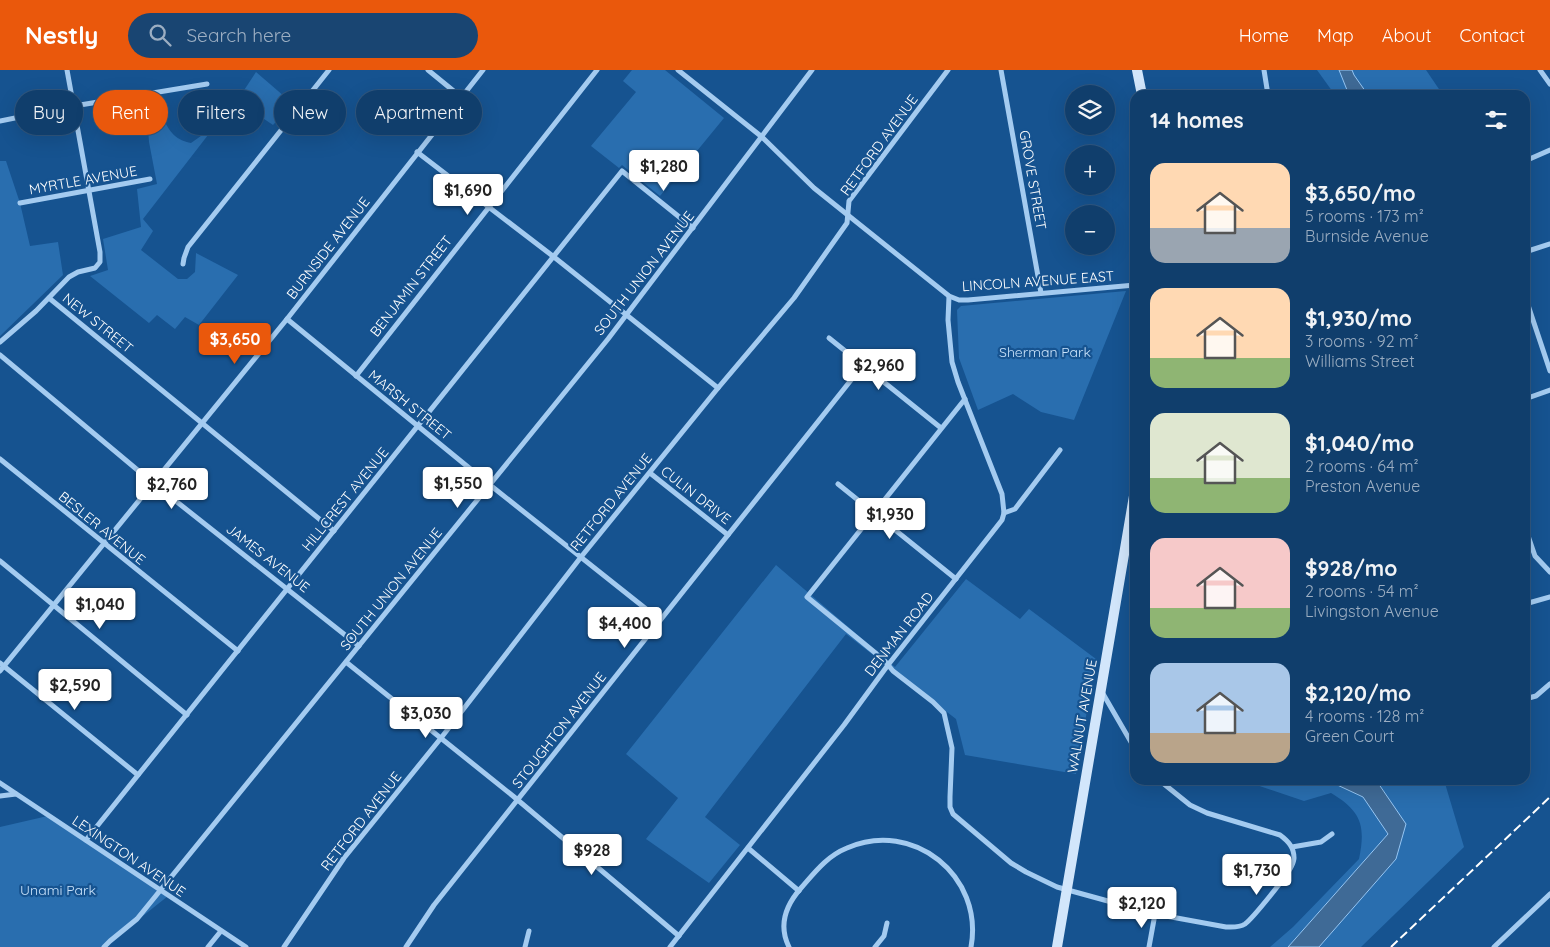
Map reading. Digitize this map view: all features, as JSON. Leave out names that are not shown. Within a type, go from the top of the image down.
[{"type":"street","name":"NEW STREET","points":[[67,70],[71,90]]},
{"type":"street","points":[[183,264],[188,247],[329,70]]},
{"type":"street","points":[[428,70],[453,90]]},
{"type":"street","name":"BURNSIDE AVENUE","points":[[467,90],[483,70]]},
{"type":"street","name":"BENJAMIN STREET","points":[[356,376],[597,70]]},
{"type":"street","name":"LINCOLN AVENUE EAST","points":[[678,70],[762,137],[814,188],[949,296],[959,300],[968,300],[1130,285]]},
{"type":"street","name":"SOUTH UNION AVENUE","points":[[104,947],[137,919],[490,485],[626,315],[812,70]]},
{"type":"street","name":"RETFORD AVENUE","points":[[284,947],[344,858],[441,738],[581,557],[718,388],[794,298],[847,223],[849,201],[948,70]]},
{"type":"street","name":"GROVE STREET","points":[[1002,70],[1041,294]]},
{"type":"street","points":[[1137,70],[1141,90]]},
{"type":"street","points":[[1264,70],[1267,90]]},
{"type":"street","points":[[1540,70],[1550,84]]},
{"type":"street","points":[[83,105],[207,84]]},
{"type":"street","points":[[0,121],[15,118]]},
{"type":"street","name":"NEW STREET","points":[[79,135],[100,252],[100,262],[95,268],[78,272],[69,277],[49,298],[334,531]]},
{"type":"street","name":"BURNSIDE AVENUE","points":[[1,666],[54,605],[286,319],[431,135]]},
{"type":"street","points":[[1530,159],[1550,150]]},
{"type":"street","points":[[417,152],[554,257],[718,388]]},
{"type":"street","name":"HILLCREST AVENUE","points":[[86,840],[622,171],[693,228]]},
{"type":"street","name":"MYRTLE AVENUE","points":[[20,203],[150,179]]},
{"type":"street","points":[[1530,250],[1550,244]]},
{"type":"street","points":[[949,296],[949,344],[952,362],[964,399],[1002,494],[1004,513],[1015,509],[1060,450]]},
{"type":"street","points":[[0,342],[49,298]]},
{"type":"street","points":[[1530,311],[1550,371]]},
{"type":"street","name":"MARSH STREET","points":[[286,319],[660,620]]},
{"type":"street","points":[[829,338],[941,428]]},
{"type":"street","name":"JAMES AVENUE","points":[[0,355],[153,483],[359,646]]},
{"type":"street","name":"STOUGHTON AVENUE","points":[[406,947],[434,905],[863,365]]},
{"type":"street","points":[[1530,397],[1550,390]]},
{"type":"street","points":[[964,399],[807,597],[944,713],[952,748],[950,807],[953,814],[1011,863],[1066,891],[1155,914],[1226,927],[1236,927],[1245,924],[1256,913],[1292,866],[1294,859],[1292,847],[1286,839],[1280,836],[1207,813],[1190,805],[1165,785]]},
{"type":"street","name":"BESLER AVENUE","points":[[0,459],[238,651]]},
{"type":"street","name":"CULIN DRIVE","points":[[650,473],[728,535]]},
{"type":"street","points":[[838,484],[956,579]]},
{"type":"street","name":"DENMAN ROAD","points":[[670,947],[998,526],[1004,513]]},
{"type":"street","name":"WALNUT AVENUE","points":[[1057,947],[1130,519]]},
{"type":"street","points":[[1530,542],[1535,556],[1550,572]]},
{"type":"street","points":[[0,561],[187,715]]},
{"type":"street","points":[[1530,603],[1550,597]]},
{"type":"street","points":[[346,662],[518,800],[679,936]]},
{"type":"street","points":[[1,666],[138,775]]},
{"type":"street","points":[[1530,698],[1536,696],[1550,684]]},
{"type":"street","points":[[1101,690],[1130,740]]},
{"type":"street","name":"LEXINGTON AVENUE","points":[[0,782],[246,947]]},
{"type":"street","points":[[0,796],[17,794]]},
{"type":"street","points":[[1292,847],[1320,842],[1332,834]]},
{"type":"street","points":[[789,947],[785,936],[784,917],[787,908],[822,864],[837,853],[854,845],[881,840],[913,845],[930,853],[945,865],[962,887],[971,913],[973,931],[971,947]]},
{"type":"street","points":[[748,848],[799,891]]},
{"type":"street","points":[[1494,947],[1550,894]]},
{"type":"street","points":[[1149,947],[1155,914]]},
{"type":"street","points":[[875,947],[884,936],[887,922]]},
{"type":"street","points":[[208,947],[221,931]]},
{"type":"street","points":[[525,947],[529,931]]},
{"type":"green space","points":[[632,70],[665,70],[724,118],[660,196],[622,165],[619,168],[591,146],[636,92],[623,81]]},
{"type":"green space","points":[[1317,70],[1426,70],[1440,90],[1331,90]]},
{"type":"green space","points":[[256,72],[277,90],[274,90],[273,125],[264,119],[264,90],[244,90]]},
{"type":"green space","points":[[168,127],[175,136],[191,143],[202,135],[208,135],[143,219],[153,231],[141,250],[178,279],[187,279],[195,272],[196,253],[238,275],[199,325],[185,317],[175,329],[157,315],[149,323],[90,276],[108,270],[103,239],[141,227],[137,189],[157,184],[148,135],[168,135]]},
{"type":"green space","points":[[0,161],[6,161],[20,203],[30,246],[58,242],[63,275],[0,336]]},
{"type":"green space","name":"Sherman Park","points":[[1126,291],[1074,420],[1041,412],[1013,394],[978,410],[959,358],[957,310],[961,306]]},
{"type":"green space","points":[[776,565],[895,667],[966,579],[1020,619],[1029,609],[1096,659],[1076,774],[965,755],[956,719],[846,634],[705,817],[740,845],[709,883],[646,839],[678,798],[626,754]]},
{"type":"green space","points":[[1257,785],[1338,785],[1349,789],[1365,799],[1388,834],[1288,947],[1270,947],[1293,927],[1359,859],[1362,837],[1361,828],[1359,820],[1349,806],[1331,793],[1304,801]]},
{"type":"green space","points":[[1379,785],[1445,785],[1464,847],[1361,947],[1319,947],[1396,858],[1405,824]]},
{"type":"green space","name":"Unami Park","points":[[52,815],[168,896],[104,947],[0,947],[0,827]]},
{"type":"shaded area","points":[[1339,70],[1352,70],[1364,90],[1347,90]]},
{"type":"shaded area","points":[[1337,785],[1379,785],[1406,824],[1396,859],[1319,947],[1288,947],[1388,834],[1363,797]]},
{"type":"railway","points":[[1391,947],[1550,797]]}]
